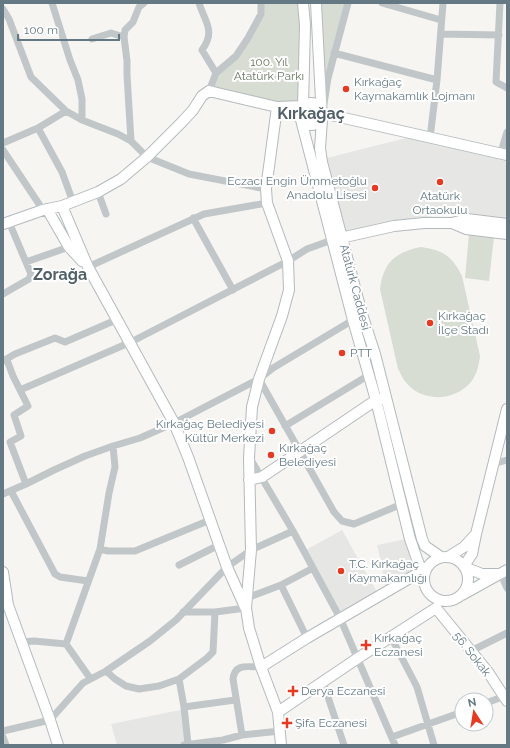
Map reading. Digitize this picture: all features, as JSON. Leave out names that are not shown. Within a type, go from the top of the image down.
[{"type":"street","points":[[52,3],[78,80],[82,99],[82,120]]},
{"type":"street","points":[[131,141],[127,61],[124,37],[125,30],[133,22],[139,6],[144,3]]},
{"type":"street","points":[[199,3],[208,23],[208,41],[202,50],[216,73]]},
{"type":"street","points":[[3,294],[29,279],[31,274],[6,223],[62,206],[98,192],[121,179],[147,157],[182,122],[202,96],[209,91],[216,73],[236,56],[261,14],[261,3]]},
{"type":"street","points":[[300,116],[303,106],[305,25],[303,3]]},
{"type":"street","name":"Atatürk Caddesi","points":[[316,3],[322,114],[320,148],[353,320],[369,375],[381,399],[410,539],[422,574],[423,582],[436,608]]},
{"type":"street","points":[[209,91],[279,107],[300,116],[304,122],[310,125],[317,123],[322,117],[328,78],[348,3]]},
{"type":"street","points":[[382,3],[441,20]]},
{"type":"street","points":[[430,138],[437,80],[443,3]]},
{"type":"street","points":[[500,3],[496,82],[507,88]]},
{"type":"street","points":[[3,8],[9,19],[31,76],[66,111],[82,120],[118,134],[131,141],[147,157],[189,174],[266,189]]},
{"type":"street","points":[[92,39],[111,33],[124,37]]},
{"type":"street","points":[[441,34],[499,35]]},
{"type":"street","points":[[334,53],[437,80]]},
{"type":"street","points":[[279,107],[303,106],[313,103],[320,107],[322,114]]},
{"type":"street","points":[[279,107],[266,189],[267,203],[288,261],[289,290],[282,316],[259,379],[252,407],[249,458],[251,550],[246,608],[249,628],[261,667],[278,712],[281,745]]},
{"type":"street","points":[[3,143],[38,128],[66,111]]},
{"type":"street","points":[[322,114],[460,145],[505,151],[507,132]]},
{"type":"street","name":"Atatürk Caddesi","points":[[300,116],[337,239],[381,399],[425,546],[444,557],[454,558],[464,566],[482,574],[504,572]]},
{"type":"street","points":[[38,128],[62,172],[73,202]]},
{"type":"street","points":[[4,155],[45,210],[69,246],[88,267]]},
{"type":"street","points":[[98,192],[106,214]]},
{"type":"street","points":[[88,267],[204,214],[267,203]]},
{"type":"street","points":[[62,206],[88,267],[116,320],[131,342],[174,423],[188,457],[227,567],[246,608]]},
{"type":"street","points":[[194,218],[233,290]]},
{"type":"street","points":[[20,390],[131,342],[288,261],[307,249],[337,239],[394,226],[424,223],[452,223],[468,219],[507,224]]},
{"type":"street","points":[[452,223],[466,229],[507,234]]},
{"type":"street","points":[[26,262],[69,246]]},
{"type":"street","points":[[26,484],[10,442],[22,436],[14,415],[28,406],[5,361],[15,354],[55,338],[65,342],[116,320]]},
{"type":"street","points":[[3,494],[85,456],[140,438],[174,423],[259,379],[273,368],[353,320]]},
{"type":"street","points":[[285,426],[369,375]]},
{"type":"street","points":[[259,379],[334,512],[342,521],[354,524],[402,504]]},
{"type":"street","points":[[249,480],[262,477],[381,399]]},
{"type":"street","points":[[427,592],[438,600],[446,601],[456,598],[464,592],[467,586],[468,579],[464,566],[472,554],[507,409]]},
{"type":"street","points":[[66,644],[100,549],[109,493],[115,467],[114,446]]},
{"type":"street","points":[[249,458],[262,477],[293,531],[340,618],[395,745]]},
{"type":"street","points":[[493,464],[507,460]]},
{"type":"street","points":[[11,491],[55,574],[60,577],[88,581]]},
{"type":"street","points":[[100,549],[108,551],[135,551],[210,520]]},
{"type":"street","points":[[3,731],[50,720],[74,692],[90,678],[106,671],[150,641],[176,620],[227,567],[251,550],[265,545],[293,531]]},
{"type":"street","points":[[242,735],[235,700],[233,679],[234,672],[238,668],[261,667],[340,618],[422,574],[434,560],[444,557],[464,547],[476,534]]},
{"type":"street","points":[[179,565],[219,545]]},
{"type":"street","points":[[247,598],[281,585],[312,568]]},
{"type":"street","points":[[3,572],[8,605],[58,745]]},
{"type":"street","points":[[278,712],[436,608],[504,572],[507,588]]},
{"type":"street","points":[[281,585],[306,638]]},
{"type":"street","points":[[183,612],[215,612],[246,608]]},
{"type":"street","name":"56. Sokak","points":[[436,608],[488,672],[506,698]]},
{"type":"street","points":[[106,671],[126,686],[140,689],[158,686],[180,679],[213,652],[215,612]]},
{"type":"street","points":[[471,651],[507,633]]},
{"type":"street","points":[[391,637],[417,687],[434,745]]},
{"type":"street","points":[[21,642],[34,641],[66,644],[90,678]]},
{"type":"street","points":[[180,679],[184,707],[186,745],[223,740],[242,735],[280,731]]},
{"type":"street","points":[[323,682],[344,745]]},
{"type":"street","points":[[494,701],[506,698]]},
{"type":"street","points":[[184,707],[235,700]]},
{"type":"street","points":[[392,737],[454,715]]},
{"type":"street","points":[[3,737],[6,745]]},
{"type":"shaded area","points":[[406,138],[507,159],[507,219],[460,212],[346,232],[327,158]]},
{"type":"shaded area","name":"T.C. Kırkağaç Kaymakamlığı","points":[[342,530],[377,592],[339,613],[304,551]]},
{"type":"shaded area","points":[[406,539],[413,571],[386,586],[377,545]]},
{"type":"shaded area","points":[[185,709],[188,743],[179,745],[117,745],[111,724]]},
{"type":"green space","name":"100. Yıl Atatürk Parkı","points":[[262,3],[302,3],[303,106],[282,107],[210,91],[216,73],[248,39]]},
{"type":"green space","points":[[316,3],[348,3],[326,92]]},
{"type":"green space","points":[[469,234],[494,237],[489,281],[465,278]]},
{"type":"green space","name":"Kırkağaç İlçe Stadı","points":[[421,247],[429,248],[446,255],[454,263],[462,276],[480,356],[475,376],[471,382],[464,389],[447,396],[437,397],[419,393],[411,388],[404,380],[398,369],[380,289],[384,272],[392,260],[404,252]]},
{"type":"place","name":"Kırkağaç Kaymakamlık Lojmanı","points":[[346,89]]},
{"type":"place","name":"Atatürk Ortaokulu","points":[[440,182]]},
{"type":"place","name":"Eczacı Engin Ümmetoğlu Anadolu Lisesi","points":[[375,188]]},
{"type":"place","name":"Kırkağaç İlçe Stadı","points":[[430,323]]},
{"type":"place","name":"PTT","points":[[342,353]]},
{"type":"place","name":"Kırkağaç Belediyesi Kültür Merkezi","points":[[272,431]]},
{"type":"place","name":"Kırkağaç Belediyesi","points":[[271,455]]},
{"type":"place","name":"T.C. Kırkağaç Kaymakamlığı","points":[[341,571]]},
{"type":"place","name":"Kırkağaç Eczanesi","points":[[366,645]]},
{"type":"place","name":"Derya Eczanesi","points":[[293,691]]},
{"type":"place","name":"Şifa Eczanesi","points":[[287,723]]},
{"type":"district","name":"Kırkağaç","points":[[311,113]]},
{"type":"district","name":"Zorağa","points":[[60,274]]}]
